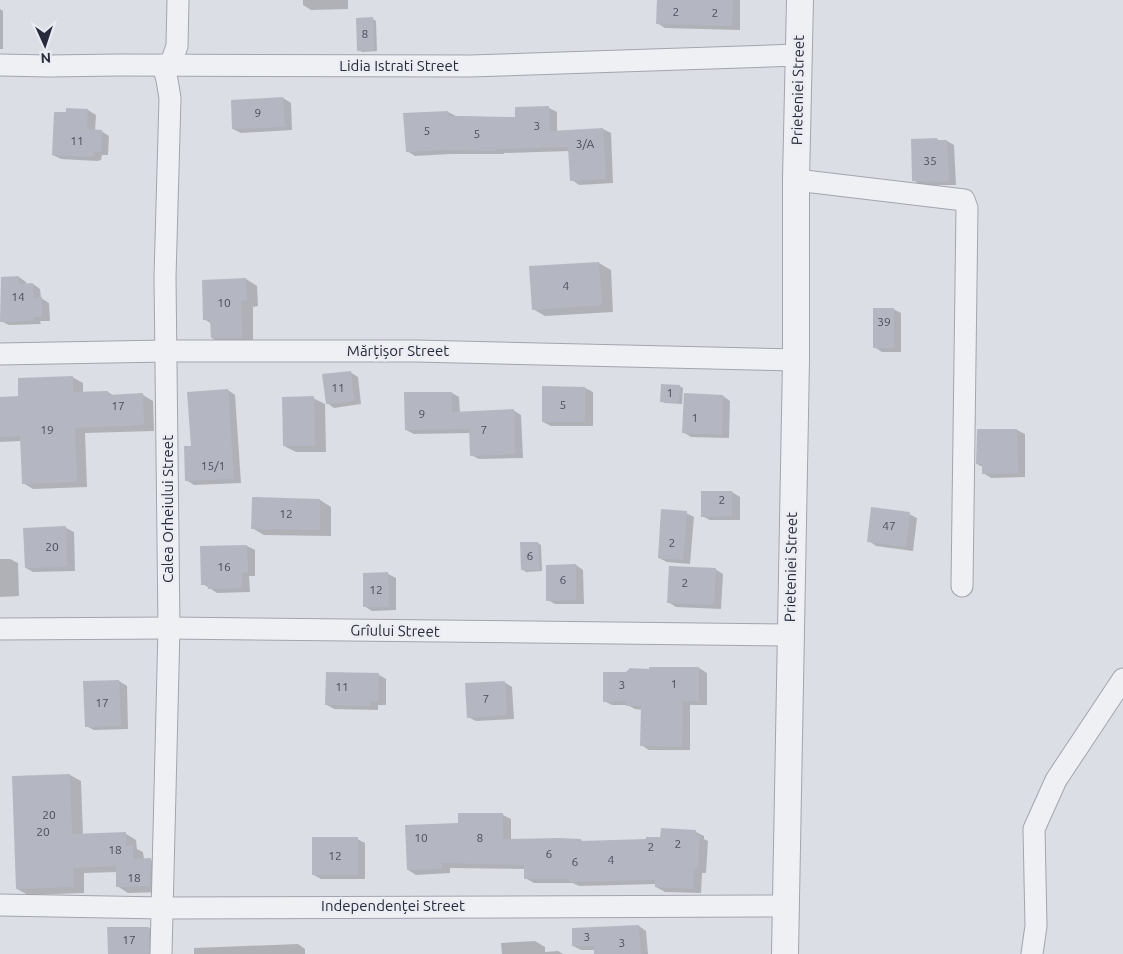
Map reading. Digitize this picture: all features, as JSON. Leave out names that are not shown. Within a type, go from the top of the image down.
[{"type":"street","name":"Calea Orheiului Street","points":[[161,954],[168,628],[165,277],[170,98],[166,65],[177,46],[178,0]]},
{"type":"street","name":"Prieteniei Street","points":[[785,954],[796,360],[796,180],[800,0]]},
{"type":"street","name":"Lidia Istrati Street","points":[[0,65],[470,66],[798,55]]},
{"type":"street","points":[[796,180],[964,200],[967,208],[962,586]]},
{"type":"street","name":"Mărțișor Street","points":[[0,354],[166,351],[416,351],[796,360]]},
{"type":"street","name":"Grîului Street","points":[[0,629],[168,628],[790,635]]},
{"type":"street","points":[[1032,954],[1036,926],[1034,829],[1056,780],[1123,680]]},
{"type":"street","name":"Independenței Street","points":[[0,905],[162,908],[786,906]]},
{"type":"building","points":[[657,0],[733,0],[732,26],[656,24]]},
{"type":"building","points":[[373,17],[374,50],[357,51],[356,18]]},
{"type":"building","points":[[283,97],[285,127],[232,129],[231,100]]},
{"type":"building","points":[[549,106],[550,131],[603,128],[606,179],[570,181],[568,147],[497,149],[497,151],[441,150],[406,152],[403,113],[448,111],[449,116],[515,117],[515,107]]},
{"type":"building","points":[[66,108],[88,109],[87,129],[102,130],[101,152],[94,152],[94,156],[89,157],[52,155],[54,112],[66,112]]},
{"type":"building","points":[[937,138],[937,140],[947,140],[949,182],[912,181],[911,139]]},
{"type":"building","points":[[599,262],[602,305],[532,310],[529,266]]},
{"type":"building","points":[[19,276],[19,284],[33,283],[34,298],[42,297],[42,317],[33,317],[33,321],[0,322],[1,277]]},
{"type":"building","points":[[246,278],[247,300],[241,301],[242,338],[211,338],[210,320],[203,320],[202,280]]},
{"type":"building","points":[[873,308],[894,308],[894,348],[873,348]]},
{"type":"building","points":[[351,371],[354,401],[326,404],[322,374]]},
{"type":"building","points":[[73,376],[73,392],[108,391],[108,395],[143,393],[144,425],[75,428],[77,482],[22,484],[20,436],[0,437],[0,397],[18,396],[18,378]]},
{"type":"building","points":[[661,384],[680,385],[679,403],[660,402]]},
{"type":"building","points":[[542,386],[585,387],[585,422],[542,422]]},
{"type":"building","points":[[228,389],[234,479],[185,481],[184,446],[191,446],[187,392]]},
{"type":"building","points":[[404,392],[452,392],[452,412],[514,409],[515,454],[470,456],[469,429],[405,430]]},
{"type":"building","points":[[684,393],[723,395],[722,435],[682,433]]},
{"type":"building","points":[[314,396],[315,446],[283,446],[282,397]]},
{"type":"building","points":[[977,429],[1017,429],[1018,473],[982,474],[982,464],[976,464]]},
{"type":"building","points":[[701,491],[732,491],[732,516],[701,517]]},
{"type":"building","points":[[252,497],[320,499],[320,530],[251,529]]},
{"type":"building","points":[[871,507],[910,512],[906,547],[867,542]]},
{"type":"building","points":[[661,509],[687,511],[683,560],[658,558]]},
{"type":"building","points":[[66,526],[67,567],[25,568],[23,528]]},
{"type":"building","points":[[520,542],[538,542],[539,570],[521,570]]},
{"type":"building","points":[[247,545],[248,572],[242,573],[242,588],[208,589],[208,585],[201,585],[200,546]]},
{"type":"building","points":[[576,564],[576,600],[546,601],[546,565]]},
{"type":"building","points":[[669,566],[716,568],[714,605],[667,603]]},
{"type":"building","points":[[388,572],[389,607],[363,607],[363,573]]},
{"type":"building","points":[[649,667],[699,667],[699,701],[683,701],[682,747],[640,746],[641,706],[626,706],[625,701],[603,702],[603,672],[626,672],[630,668],[649,669]]},
{"type":"building","points":[[326,672],[379,673],[378,702],[370,701],[370,706],[325,705]]},
{"type":"building","points":[[119,680],[121,726],[85,727],[83,681]]},
{"type":"building","points":[[505,681],[507,715],[467,718],[465,683]]},
{"type":"building","points":[[70,774],[72,834],[126,832],[126,845],[133,845],[133,859],[151,858],[150,886],[116,887],[116,866],[73,868],[74,887],[16,889],[12,776]]},
{"type":"building","points":[[458,813],[503,813],[503,839],[561,838],[581,839],[581,841],[646,839],[646,837],[660,837],[661,828],[696,830],[696,835],[700,835],[698,869],[694,869],[693,889],[655,887],[655,880],[569,882],[569,879],[524,879],[524,865],[442,863],[442,869],[407,870],[405,825],[458,823]]},
{"type":"building","points":[[312,837],[358,837],[358,875],[312,875]]},
{"type":"building","points":[[639,925],[641,954],[594,954],[594,946],[572,946],[572,928]]},
{"type":"building","points":[[107,927],[149,927],[149,954],[108,954]]}]
